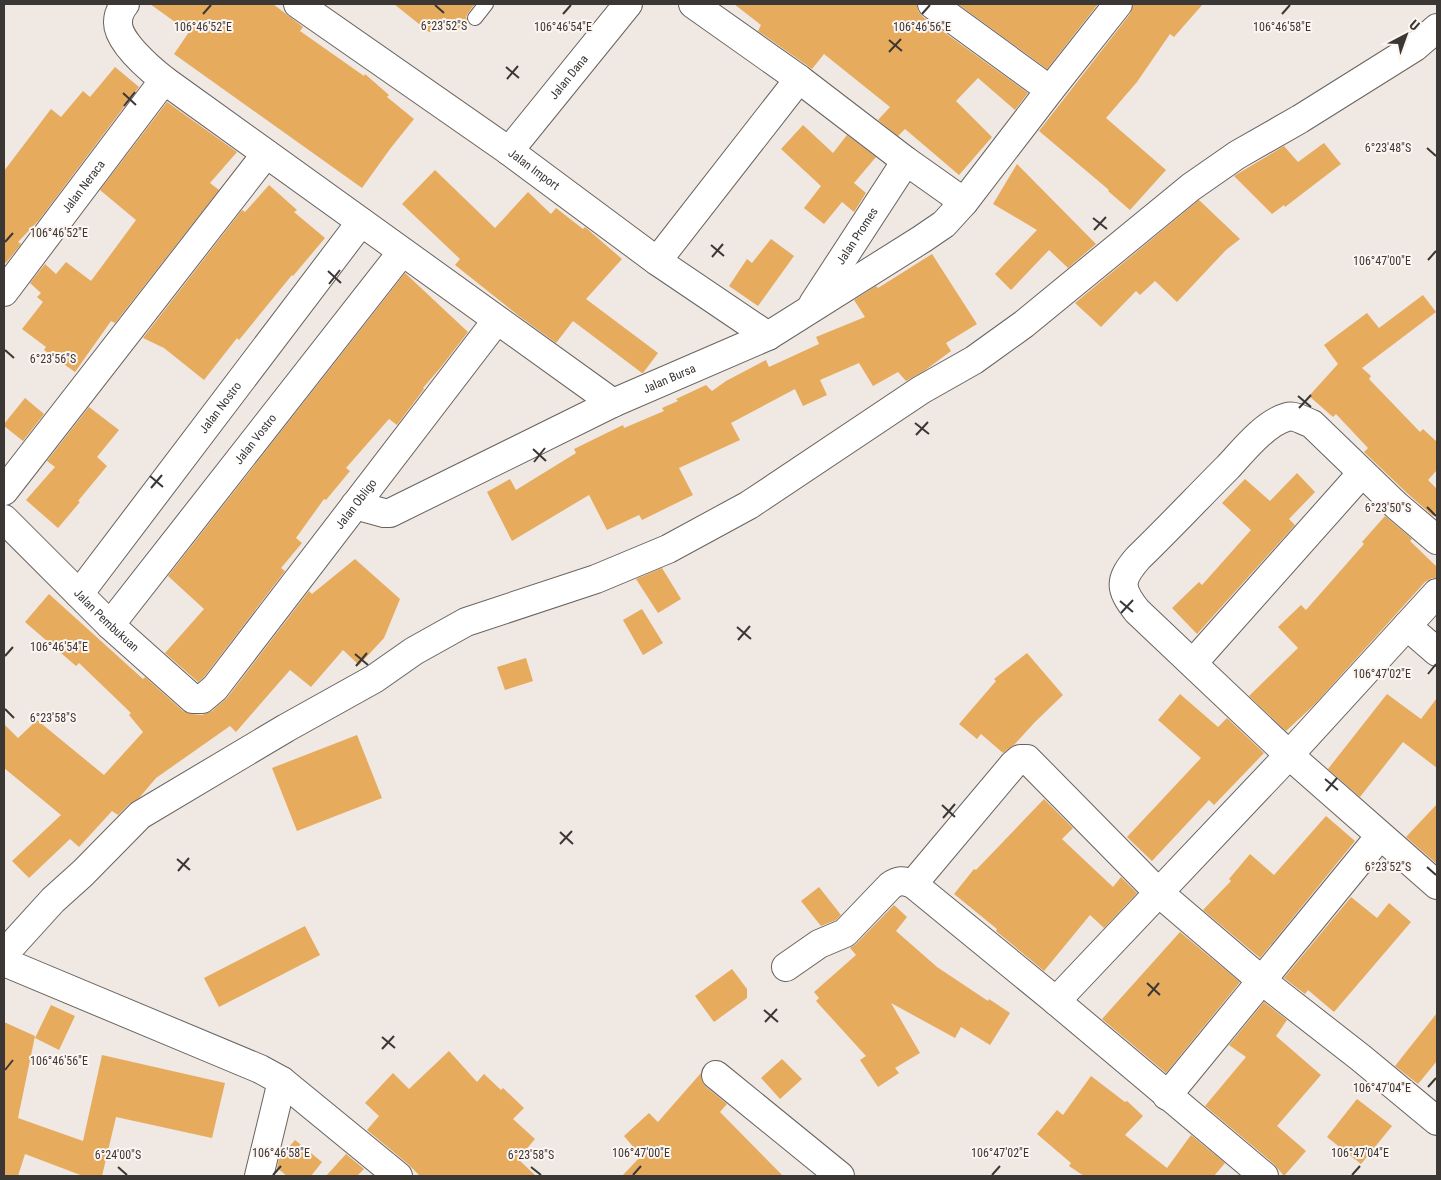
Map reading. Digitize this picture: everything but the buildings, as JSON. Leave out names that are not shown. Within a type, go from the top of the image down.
[{"type":"street","name":"Jalan Import","points":[[299,4],[509,151],[657,261],[768,336]]},
{"type":"street","name":"Jalan Dana","points":[[509,151],[628,4]]},
{"type":"street","points":[[693,4],[799,79],[906,161],[964,202]]},
{"type":"street","name":"Jalan Bursa","points":[[355,505],[390,513],[612,403],[768,336],[922,239],[944,224],[964,202],[1118,4]]},
{"type":"street","points":[[114,6],[119,32],[142,62],[164,80],[612,403]]},
{"type":"street","points":[[942,7],[1050,90]]},
{"type":"street","points":[[4,954],[53,900],[83,873],[140,815],[374,678],[414,651],[466,622],[596,579],[668,549],[750,505],[921,390],[974,360],[1024,324],[1191,187],[1237,155],[1300,119],[1390,63],[1415,47],[1437,28]]},
{"type":"street","points":[[657,261],[799,79]]},
{"type":"street","name":"Jalan Neraca","points":[[4,292],[164,80]]},
{"type":"street","points":[[4,492],[266,154]]},
{"type":"street","name":"Jalan Promes","points":[[808,312],[906,161]]},
{"type":"street","name":"Jalan Nostro","points":[[79,594],[361,222]]},
{"type":"street","name":"Jalan Vostro","points":[[110,625],[402,252]]},
{"type":"street","name":"Jalan Obligo","points":[[215,688],[497,320]]},
{"type":"street","points":[[1437,540],[1397,506],[1312,424],[1300,418],[1288,416],[1275,422],[1260,434],[1138,558],[1128,570],[1123,584],[1127,598],[1137,611],[1289,755],[1437,885]]},
{"type":"street","points":[[1193,663],[1362,473]]},
{"type":"street","name":"Jalan Pembukuan","points":[[4,519],[110,625],[193,699],[202,699],[215,688]]},
{"type":"street","points":[[1056,1001],[1289,755],[1437,593]]},
{"type":"street","points":[[1407,626],[1437,652]]},
{"type":"street","points":[[913,884],[1013,765],[1020,759],[1027,759],[1158,892],[1261,980],[1361,1058],[1437,1122]]},
{"type":"street","points":[[1167,1096],[1380,836]]},
{"type":"street","points":[[786,966],[819,944],[845,933],[897,881],[906,881],[913,884],[1056,1001],[1264,1176]]},
{"type":"street","points":[[4,962],[260,1069],[282,1081],[398,1176]]},
{"type":"street","points":[[716,1075],[840,1176]]},
{"type":"street","points":[[259,1176],[282,1081]]},
{"type":"lane","points":[[475,18],[486,4]]}]
